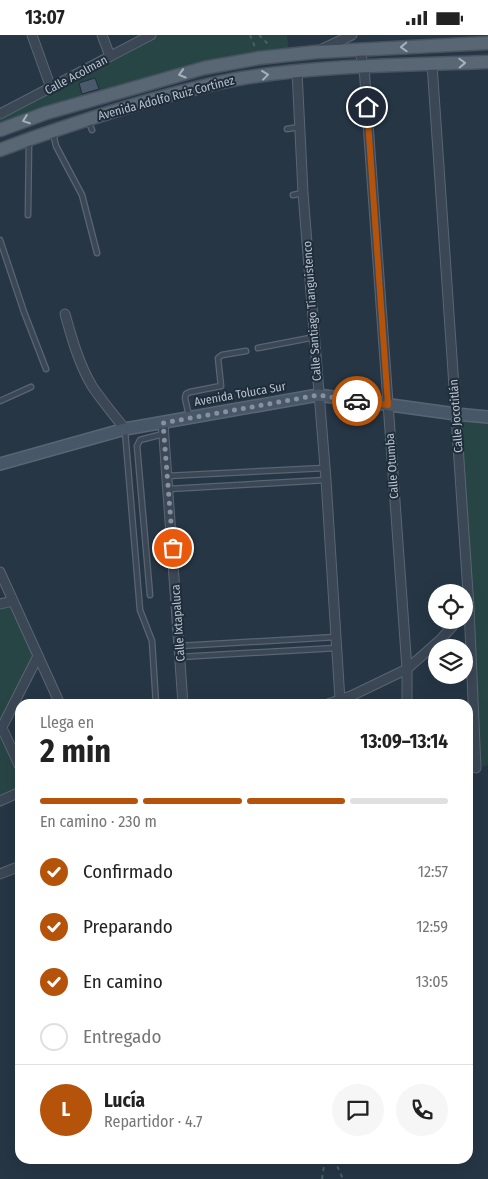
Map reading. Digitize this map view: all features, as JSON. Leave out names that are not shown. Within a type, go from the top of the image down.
[{"type":"main road","name":"Avenida Adolfo Ruiz Cortinez","points":[[0,130],[46,113],[204,68],[259,58],[359,49],[488,43]]},
{"type":"main road","name":"Avenida Adolfo Ruiz Cortinez","points":[[0,150],[52,130],[90,124],[207,86],[242,78],[298,71],[488,62]]},
{"type":"main road","points":[[204,68],[207,86]]},
{"type":"street","points":[[32,35],[51,89]]},
{"type":"street","points":[[102,35],[110,56]]},
{"type":"street","name":"Calle Acolman","points":[[0,114],[151,35]]},
{"type":"street","points":[[316,52],[352,35]]},
{"type":"street","name":"Calle Otumba","points":[[359,49],[364,67],[407,669],[407,699]]},
{"type":"street","name":"Calle Jocotitlán","points":[[432,64],[456,414],[465,584]]},
{"type":"street","name":"Calle Santiago Tianguistenco","points":[[298,71],[303,193],[326,480],[340,699]]},
{"type":"street","points":[[64,314],[74,346],[93,387],[125,429]]},
{"type":"street","name":"Avenida Toluca Sur","points":[[0,464],[125,429],[164,428],[190,417],[318,395],[488,417]]},
{"type":"street","name":"Calle Ixtapaluca","points":[[164,428],[183,699]]},
{"type":"street","points":[[0,572],[58,699]]},
{"type":"street","points":[[0,604],[13,601]]},
{"type":"street","points":[[344,699],[407,669],[450,629]]},
{"type":"street","name":"Calle Jocotitlán","points":[[467,629],[472,699]]},
{"type":"street","points":[[16,699],[38,656]]},
{"type":"street","points":[[15,702],[1,730],[15,757]]},
{"type":"street","name":"Calle Jocotitlán","points":[[473,721],[476,768]]},
{"type":"street","points":[[0,801],[15,794]]},
{"type":"street","points":[[0,874],[15,868]]},
{"type":"lane","points":[[287,129],[300,127]]},
{"type":"lane","points":[[52,130],[56,146],[82,195],[97,253]]},
{"type":"lane","points":[[28,215],[29,139]]},
{"type":"lane","points":[[293,195],[303,193]]},
{"type":"lane","points":[[0,240],[24,312],[46,369]]},
{"type":"lane","points":[[258,349],[315,337]]},
{"type":"lane","points":[[190,417],[185,398],[186,394],[222,386],[218,358],[222,355],[246,351]]},
{"type":"lane","points":[[0,401],[31,387]]},
{"type":"lane","points":[[150,595],[137,446],[140,440],[164,428]]},
{"type":"lane","points":[[125,429],[140,610],[152,641],[156,699]]},
{"type":"lane","points":[[167,477],[325,467]]},
{"type":"lane","points":[[168,489],[326,480]]},
{"type":"lane","points":[[179,646],[336,637]]},
{"type":"lane","points":[[180,657],[336,648]]},
{"type":"path","points":[[322,1179],[324,1164]]},
{"type":"path","points":[[336,1164],[343,1179]]},
{"type":"green space","points":[[151,35],[287,35],[289,55],[259,58],[0,130],[0,114]]},
{"type":"green space","points":[[456,414],[488,417],[488,765],[476,768],[471,684],[473,684],[473,639],[469,639],[468,629],[473,629],[473,584],[466,584]]},
{"type":"green space","points":[[13,601],[38,656],[2,728],[15,756],[15,794],[0,801],[0,604]]},
{"type":"building","points":[[95,78],[99,89],[82,94],[79,83]]},
{"type":"way so far","points":[[173,548],[163,423],[318,395],[357,401]]},
{"type":"route","points":[[357,401],[388,405],[367,107]]}]
